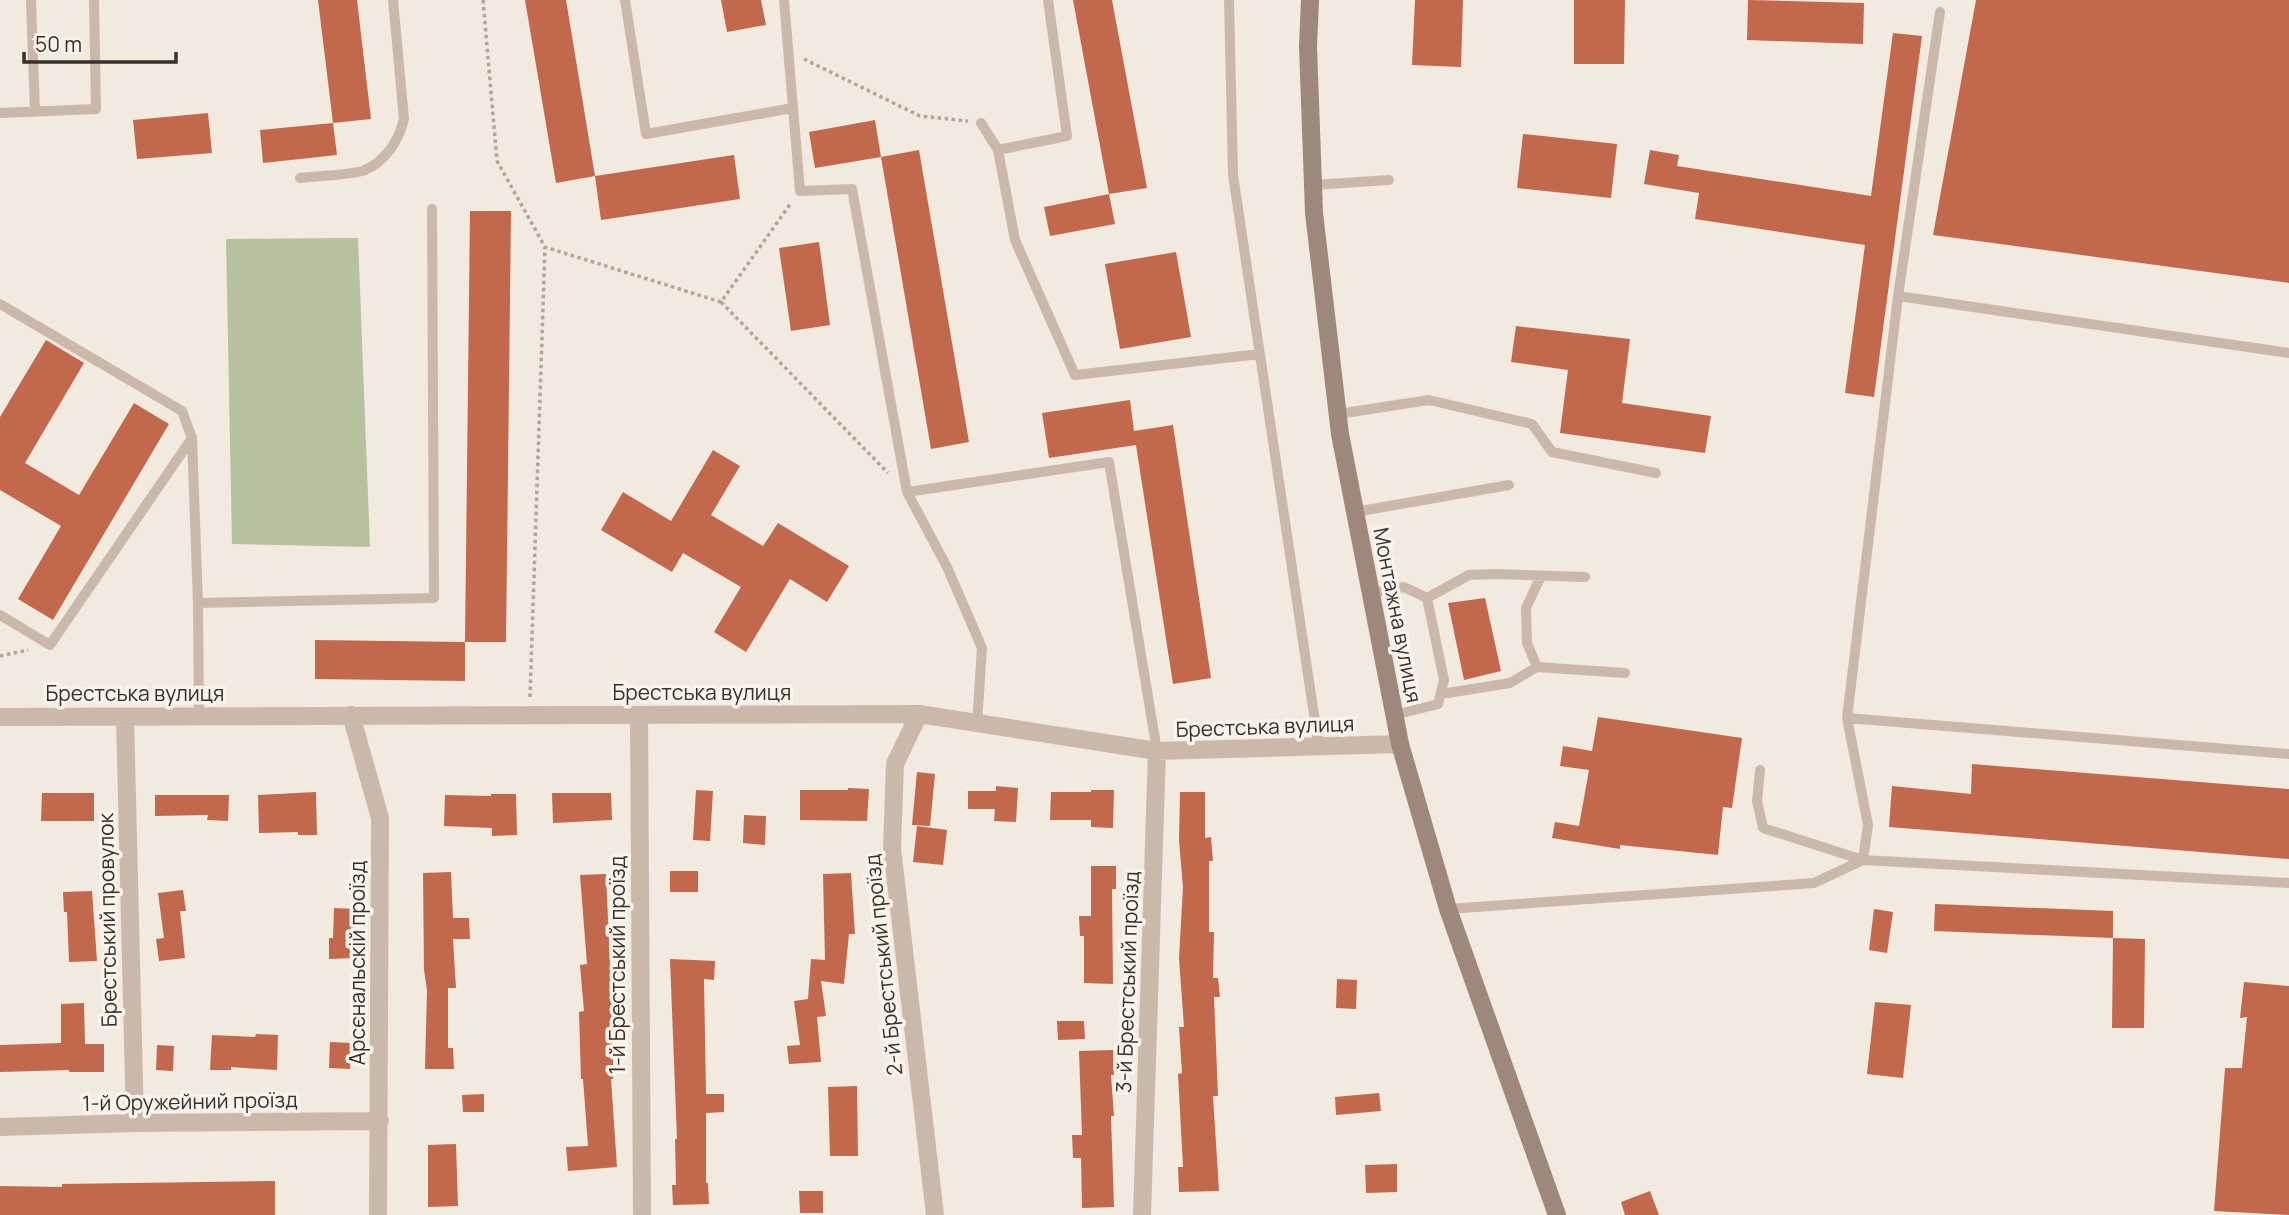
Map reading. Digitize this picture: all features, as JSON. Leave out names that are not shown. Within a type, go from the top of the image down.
[{"type":"street","name":"Монтажна вулиця","points":[[1310,0],[1308,46],[1314,213],[1338,414],[1400,744],[1448,909],[1557,1215]]},
{"type":"street","name":"Брестська вулиця","points":[[0,717],[919,714],[1157,751],[1400,744]]},
{"type":"street","name":"2-й Брестський проїзд","points":[[919,714],[895,764],[892,848],[935,1215]]},
{"type":"street","name":"Арсєнальскій проїзд","points":[[351,715],[380,818],[378,1215]]},
{"type":"street","name":"1-й Брестський проїзд","points":[[639,715],[642,1215]]},
{"type":"street","name":"Брестський провулок","points":[[125,716],[135,1123]]},
{"type":"street","name":"3-й Брестський проїзд","points":[[1142,1215],[1157,751]]},
{"type":"street","name":"1-й Оружейний проїзд","points":[[0,1127],[380,1121]]},
{"type":"lane","points":[[31,0],[35,112]]},
{"type":"lane","points":[[0,113],[96,109],[94,0]]},
{"type":"lane","points":[[300,178],[365,170],[384,157],[400,135],[404,119],[393,0]]},
{"type":"lane","points":[[625,0],[646,134],[793,108]]},
{"type":"lane","points":[[784,0],[800,191],[852,189],[907,492],[947,567],[982,648],[977,724]]},
{"type":"lane","points":[[998,150],[1067,136],[1048,0]]},
{"type":"lane","points":[[1229,0],[1233,175],[1319,748]]},
{"type":"lane","points":[[1863,860],[1868,825],[1847,718],[1898,296],[1940,12]]},
{"type":"lane","points":[[981,122],[998,150],[1015,240],[1075,375],[1260,354]]},
{"type":"lane","points":[[1313,185],[1389,180]]},
{"type":"lane","points":[[198,603],[434,598],[432,209]]},
{"type":"lane","points":[[1898,296],[2289,353]]},
{"type":"lane","points":[[0,304],[182,411],[192,438],[199,715]]},
{"type":"lane","points":[[1338,414],[1429,400],[1532,424],[1552,452],[1656,472]]},
{"type":"lane","points":[[0,615],[50,645],[192,438]]},
{"type":"lane","points":[[907,492],[1109,462],[1157,751]]},
{"type":"lane","points":[[1355,512],[1509,485]]},
{"type":"lane","points":[[1427,598],[1469,575],[1585,577]]},
{"type":"lane","points":[[1537,667],[1527,643],[1526,608],[1541,576]]},
{"type":"lane","points":[[1371,593],[1404,587],[1427,598]]},
{"type":"lane","points":[[1395,715],[1438,704],[1441,694],[1444,680],[1427,598]]},
{"type":"lane","points":[[1441,694],[1510,683],[1537,667],[1625,673]]},
{"type":"lane","points":[[1847,718],[2289,754]]},
{"type":"lane","points":[[1760,770],[1757,801],[1763,828],[1863,860],[2289,883]]},
{"type":"lane","points":[[1448,909],[1814,883],[1863,860]]},
{"type":"path","points":[[483,0],[497,161],[545,247],[530,697]]},
{"type":"path","points":[[788,51],[920,116],[981,122]]},
{"type":"path","points":[[721,302],[800,191]]},
{"type":"path","points":[[545,247],[721,302],[907,492]]},
{"type":"path","points":[[0,656],[50,645]]},
{"type":"green space","points":[[358,238],[370,547],[232,544],[226,239]]},
{"type":"building","points":[[318,0],[357,0],[371,119],[333,123]]},
{"type":"building","points":[[525,0],[566,0],[595,176],[556,183]]},
{"type":"building","points":[[721,0],[761,0],[766,25],[727,32]]},
{"type":"building","points":[[1073,0],[1112,0],[1147,188],[1109,194]]},
{"type":"building","points":[[1415,0],[1463,0],[1461,67],[1412,65]]},
{"type":"building","points":[[1574,0],[1625,0],[1624,64],[1574,64]]},
{"type":"building","points":[[1748,0],[1864,3],[1863,44],[1747,40]]},
{"type":"building","points":[[1976,0],[2289,0],[2289,283],[1933,235]]},
{"type":"building","points":[[1893,33],[1922,36],[1874,397],[1845,393],[1865,245],[1695,219],[1699,193],[1644,184],[1650,150],[1679,155],[1677,166],[1871,196]]},
{"type":"building","points":[[208,113],[212,153],[137,159],[133,120]]},
{"type":"building","points":[[875,120],[881,157],[815,168],[809,132]]},
{"type":"building","points":[[333,123],[337,155],[263,163],[260,130]]},
{"type":"building","points":[[1523,134],[1617,144],[1611,198],[1517,188]]},
{"type":"building","points":[[919,150],[969,442],[931,449],[881,157]]},
{"type":"building","points":[[734,155],[740,199],[601,220],[595,176]]},
{"type":"building","points":[[1109,194],[1115,224],[1050,236],[1044,207]]},
{"type":"building","points":[[470,211],[511,211],[506,642],[465,642]]},
{"type":"building","points":[[819,242],[830,325],[791,331],[779,248]]},
{"type":"building","points":[[1176,252],[1191,337],[1120,349],[1105,264]]},
{"type":"building","points":[[1516,326],[1630,339],[1622,403],[1711,416],[1705,453],[1560,433],[1568,370],[1511,362]]},
{"type":"building","points":[[46,340],[84,363],[25,463],[79,495],[134,403],[169,424],[53,620],[18,599],[61,526],[0,490],[0,417]]},
{"type":"building","points":[[1130,400],[1134,431],[1173,425],[1211,678],[1173,684],[1136,445],[1049,458],[1042,413]]},
{"type":"building","points":[[713,450],[740,466],[711,515],[763,546],[778,523],[849,566],[827,602],[790,579],[746,652],[714,632],[741,587],[683,553],[672,572],[601,530],[623,492],[671,521]]},
{"type":"building","points":[[1485,598],[1501,671],[1464,680],[1448,603]]},
{"type":"building","points":[[315,640],[465,642],[465,681],[315,679]]},
{"type":"building","points":[[1598,717],[1742,738],[1732,808],[1723,807],[1718,855],[1620,845],[1620,849],[1552,838],[1555,822],[1579,826],[1589,770],[1560,766],[1563,746],[1592,751]]},
{"type":"building","points":[[1972,764],[2289,789],[2289,859],[1889,827],[1892,786],[1971,794]]},
{"type":"building","points":[[917,772],[935,774],[930,826],[912,825]]},
{"type":"building","points":[[996,786],[1018,788],[1016,822],[994,821],[995,809],[968,809],[968,791],[996,791]]},
{"type":"building","points":[[869,789],[867,821],[800,820],[800,790]]},
{"type":"building","points":[[696,790],[713,791],[710,841],[693,840]]},
{"type":"building","points":[[1114,790],[1113,828],[1091,827],[1091,820],[1050,820],[1051,792]]},
{"type":"building","points":[[316,792],[317,835],[298,835],[298,832],[259,833],[258,795]]},
{"type":"building","points":[[1180,792],[1205,792],[1205,838],[1211,837],[1213,861],[1209,861],[1209,932],[1214,932],[1213,978],[1218,978],[1220,997],[1214,997],[1218,1096],[1213,1096],[1219,1191],[1179,1192],[1178,1167],[1183,1167],[1178,1074],[1182,1073],[1179,1027],[1184,1027],[1179,958],[1183,887],[1179,840]]},
{"type":"building","points":[[42,793],[94,793],[94,821],[41,821]]},
{"type":"building","points":[[552,793],[611,793],[612,820],[553,823]]},
{"type":"building","points":[[516,794],[517,835],[492,836],[492,828],[444,826],[445,795]]},
{"type":"building","points":[[155,795],[229,795],[228,821],[207,820],[208,815],[155,816]]},
{"type":"building","points":[[744,815],[766,816],[765,845],[743,843]]},
{"type":"building","points":[[917,826],[947,830],[943,865],[913,862]]},
{"type":"building","points":[[1091,866],[1116,866],[1116,889],[1112,889],[1113,984],[1084,983],[1084,936],[1080,936],[1079,916],[1091,916]]},
{"type":"building","points":[[670,871],[698,871],[698,892],[670,892]]},
{"type":"building","points":[[451,872],[453,918],[469,918],[470,939],[453,939],[456,988],[448,988],[448,1048],[453,1048],[454,1069],[425,1069],[427,990],[424,970],[423,873]]},
{"type":"building","points":[[851,873],[855,934],[849,934],[844,984],[821,981],[826,1016],[817,1017],[821,1062],[789,1064],[787,1046],[800,1045],[794,1001],[808,999],[811,959],[825,960],[823,874]]},
{"type":"building","points":[[606,874],[613,1033],[611,1079],[617,1167],[568,1171],[566,1147],[588,1146],[581,1079],[579,1012],[584,1011],[580,965],[587,964],[580,875]]},
{"type":"building","points":[[183,890],[186,911],[180,911],[185,958],[159,961],[156,939],[164,938],[158,893]]},
{"type":"building","points":[[92,891],[97,961],[69,962],[67,912],[64,912],[63,892]]},
{"type":"building","points":[[1935,904],[2113,911],[2113,938],[1934,931]]},
{"type":"building","points":[[334,908],[356,909],[355,958],[329,959]]},
{"type":"building","points":[[1874,909],[1893,912],[1887,953],[1869,950]]},
{"type":"building","points":[[2113,938],[2145,939],[2144,1028],[2112,1028]]},
{"type":"building","points":[[670,959],[715,961],[714,980],[704,979],[706,1094],[724,1094],[724,1112],[706,1113],[706,1183],[709,1204],[673,1205],[672,1185],[676,1185],[677,1139]]},
{"type":"building","points":[[1337,979],[1357,980],[1356,1009],[1336,1008]]},
{"type":"building","points":[[2244,982],[2289,986],[2289,1215],[2214,1211],[2225,1068],[2242,1068],[2247,1017],[2240,1018]]},
{"type":"building","points":[[1875,1002],[1911,1005],[1903,1078],[1867,1074]]},
{"type":"building","points":[[84,1003],[85,1044],[104,1044],[104,1072],[0,1072],[0,1045],[61,1043],[61,1004]]},
{"type":"building","points":[[1057,1021],[1084,1021],[1085,1039],[1058,1040]]},
{"type":"building","points":[[256,1034],[278,1035],[277,1070],[231,1067],[231,1070],[210,1070],[212,1035],[255,1037]]},
{"type":"building","points":[[330,1042],[351,1043],[350,1069],[329,1068]]},
{"type":"building","points":[[157,1045],[174,1046],[173,1071],[156,1070]]},
{"type":"building","points":[[1113,1050],[1114,1075],[1111,1075],[1114,1116],[1111,1116],[1114,1207],[1082,1208],[1081,1158],[1073,1158],[1072,1135],[1082,1135],[1079,1051]]},
{"type":"building","points":[[857,1086],[858,1156],[830,1156],[828,1087]]},
{"type":"building","points":[[1379,1093],[1381,1111],[1336,1115],[1335,1097]]},
{"type":"building","points":[[484,1094],[484,1112],[463,1112],[462,1095]]},
{"type":"building","points":[[456,1144],[458,1206],[428,1207],[428,1145]]},
{"type":"building","points":[[1397,1164],[1397,1192],[1366,1193],[1365,1165]]},
{"type":"building","points":[[275,1181],[275,1215],[0,1215],[0,1186],[62,1187],[62,1184]]},
{"type":"building","points":[[799,1191],[823,1191],[823,1213],[800,1213]]},
{"type":"building","points":[[1650,1191],[1659,1215],[1625,1215],[1621,1202]]}]
